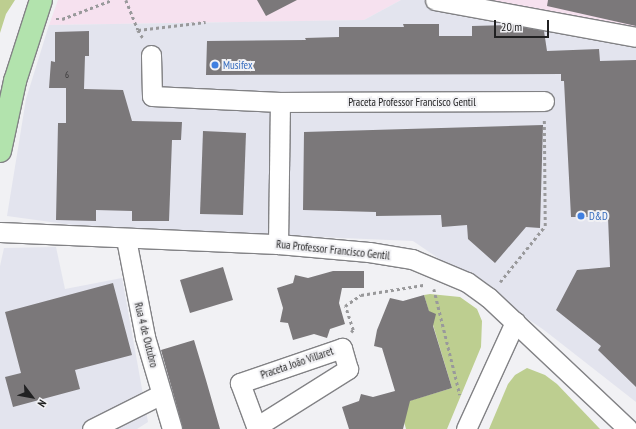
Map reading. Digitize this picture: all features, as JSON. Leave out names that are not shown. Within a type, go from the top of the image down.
[{"type":"main road","points":[[0,151],[15,81],[37,9]]},
{"type":"street","points":[[435,0],[636,37]]},
{"type":"street","name":"Praceta Professor Francisco Gentil","points":[[151,55],[152,96],[280,102],[544,101]]},
{"type":"street","points":[[278,244],[280,102]]},
{"type":"street","name":"Rua Professor Francisco Gentil","points":[[0,232],[126,239],[278,244],[370,252],[412,259],[436,276],[468,282],[488,297],[628,429]]},
{"type":"street","name":"Rua 4 de Outubro","points":[[126,239],[145,336],[172,429]]},
{"type":"street","points":[[467,427],[515,322]]},
{"type":"street","name":"Praceta João Villaret","points":[[342,348],[348,369],[256,428],[240,382],[342,348]]},
{"type":"street","points":[[92,429],[162,394]]},
{"type":"path","points":[[37,9],[62,19],[112,0]]},
{"type":"path","points":[[126,0],[138,30],[206,22]]},
{"type":"path","points":[[488,297],[545,226],[544,101]]},
{"type":"path","points":[[342,348],[353,330],[345,306],[361,295],[436,276],[467,427]]},
{"type":"shaded area","points":[[58,0],[401,0],[364,20],[49,25]]},
{"type":"shaded area","points":[[401,0],[484,0],[636,29],[636,402],[544,330],[413,241],[87,227],[7,216],[26,99],[49,25],[364,20]]},
{"type":"shaded area","points":[[484,0],[636,0],[636,29]]},
{"type":"shaded area","points":[[56,247],[65,289],[122,278],[148,422],[137,429],[0,429],[0,266],[4,248]]},
{"type":"green space","points":[[0,0],[15,0],[6,14],[0,33]]},
{"type":"green space","points":[[430,294],[460,297],[477,309],[482,321],[481,347],[447,429],[406,429],[399,404],[452,388],[424,295]]},
{"type":"green space","points":[[527,368],[545,375],[557,384],[600,429],[489,429],[508,384],[515,375]]},
{"type":"building","points":[[257,0],[297,0],[266,16]]},
{"type":"building","points":[[548,0],[636,0],[636,26],[547,6]]},
{"type":"building","points":[[403,24],[439,24],[439,36],[472,36],[472,26],[510,25],[544,31],[547,51],[599,49],[600,61],[636,60],[636,387],[598,350],[601,346],[556,310],[577,270],[610,267],[608,217],[571,217],[564,81],[561,81],[561,74],[206,75],[207,41],[306,40],[305,38],[339,37],[339,27],[404,27]]},
{"type":"building","points":[[89,31],[89,56],[85,56],[84,89],[123,90],[132,121],[182,122],[181,140],[172,140],[169,221],[132,221],[132,211],[96,210],[96,221],[56,220],[58,123],[66,123],[66,88],[49,88],[51,61],[55,62],[55,32]]},
{"type":"building","points":[[543,125],[540,228],[526,227],[495,263],[468,239],[467,225],[442,227],[441,215],[376,216],[376,212],[303,210],[304,132]]},
{"type":"building","points":[[203,131],[246,133],[243,215],[200,214]]},
{"type":"building","points":[[223,267],[233,300],[190,313],[180,280]]},
{"type":"building","points":[[333,271],[364,271],[364,288],[342,288],[339,303],[345,324],[330,329],[327,338],[314,334],[293,340],[288,323],[280,322],[283,308],[277,288],[293,283],[295,275],[308,278]]},
{"type":"building","points":[[113,283],[132,355],[75,370],[80,389],[13,407],[5,377],[21,373],[5,312]]},
{"type":"building","points":[[424,295],[429,311],[436,314],[433,326],[452,388],[410,401],[403,429],[349,429],[342,407],[359,401],[361,394],[373,397],[395,391],[382,348],[374,346],[377,330],[390,298],[403,301]]},
{"type":"building","points":[[194,340],[220,429],[183,429],[161,350]]},
{"type":"place","name":"Musifex","points":[[215,65]]},
{"type":"place","name":"D&D","points":[[581,216]]}]
